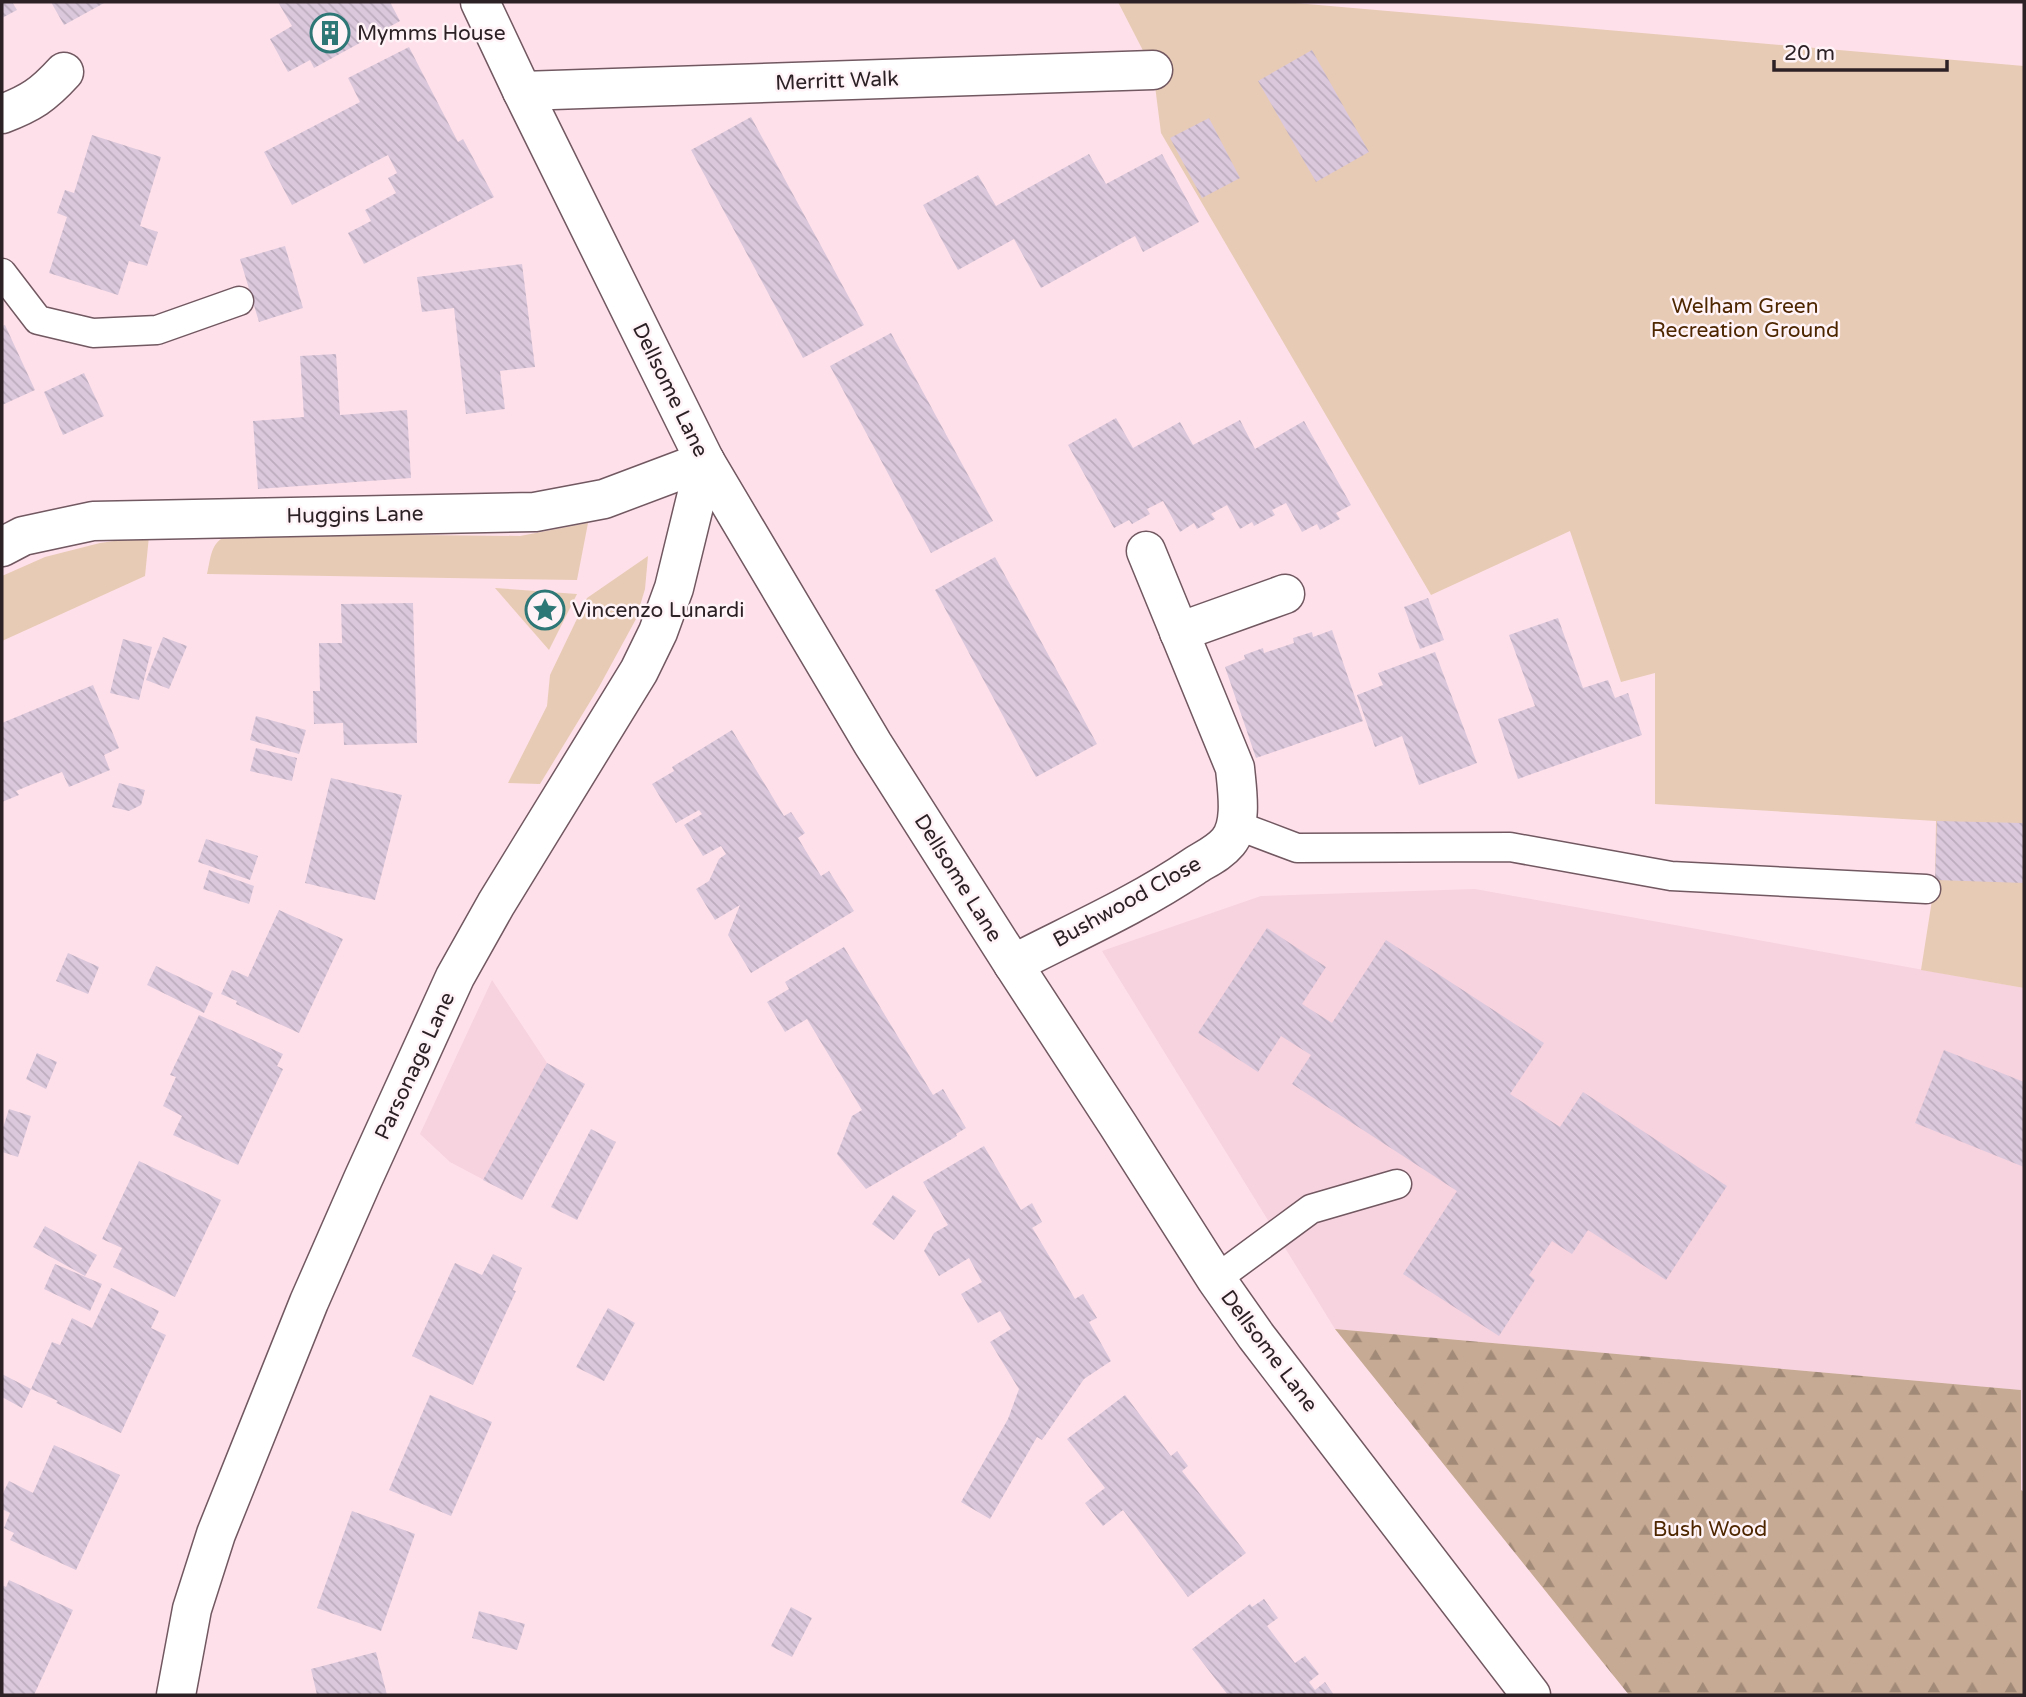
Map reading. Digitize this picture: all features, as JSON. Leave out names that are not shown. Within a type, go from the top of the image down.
[{"type":"street","name":"Dellsome Lane","points":[[480,2],[705,461],[873,744],[1216,1279],[1256,1336],[1531,1695]]},
{"type":"street","name":"Merritt Walk","points":[[522,91],[1153,70]]},
{"type":"street","points":[[2,114],[27,104],[47,90],[64,72]]},
{"type":"street","name":"Huggins Lane","points":[[2,547],[23,536],[93,521],[535,512],[604,499],[705,461]]},
{"type":"street","name":"Parsonage Lane","points":[[176,1695],[192,1609],[216,1534],[309,1302],[455,977],[496,904],[639,671],[659,632],[674,588],[705,461]]},
{"type":"street","points":[[1146,551],[1235,768],[1236,825]]},
{"type":"street","points":[[1179,632],[1285,594]]},
{"type":"street","name":"Bushwood Close","points":[[1013,964],[1171,882],[1229,841],[1236,825]]},
{"type":"lane","points":[[2,273],[38,320],[93,333],[156,330],[239,301]]},
{"type":"lane","points":[[1236,825],[1297,848],[1510,847],[1671,876],[1926,889]]},
{"type":"lane","points":[[1216,1279],[1311,1209],[1396,1184]]},
{"type":"shaded area","points":[[1475,889],[2024,988],[2024,1492],[2021,1491],[2021,1390],[1335,1329],[1102,951],[1261,896]]},
{"type":"shaded area","points":[[492,980],[547,1063],[585,1084],[522,1200],[450,1162],[420,1134]]},
{"type":"green space","name":"Welham Green Recreation Ground","points":[[1118,2],[1284,2],[2024,66],[2024,988],[1921,970],[1935,881],[1936,821],[1655,804],[1655,673],[1621,682],[1570,531],[1431,595],[1161,133],[1153,70]]},
{"type":"green space","points":[[588,523],[577,580],[207,574],[216,544],[233,533],[520,536]]},
{"type":"green space","points":[[149,536],[145,576],[2,641],[2,576],[45,557],[100,543]]},
{"type":"green space","points":[[648,556],[645,589],[636,619],[599,687],[540,784],[508,783],[547,706],[550,675],[587,598]]},
{"type":"green space","points":[[495,588],[577,594],[549,650]]},
{"type":"green space","name":"Bush Wood","points":[[1335,1329],[2021,1390],[2024,1695],[1629,1695]]},
{"type":"building","points":[[2,2],[12,2],[17,10],[2,18]]},
{"type":"building","points":[[51,2],[106,2],[64,25]]},
{"type":"building","name":"Mymms House","points":[[278,2],[390,2],[400,21],[314,68],[310,60],[288,72],[270,39],[292,26]]},
{"type":"building","points":[[409,47],[458,142],[463,139],[494,197],[364,264],[348,233],[371,221],[365,210],[396,193],[388,178],[397,173],[388,155],[292,205],[264,152],[360,102],[348,78]]},
{"type":"building","points":[[1312,50],[1369,152],[1316,182],[1258,81]]},
{"type":"building","points":[[751,117],[864,325],[803,358],[691,150]]},
{"type":"building","points":[[1209,118],[1240,178],[1202,198],[1170,138]]},
{"type":"building","points":[[92,135],[161,157],[140,226],[158,232],[147,266],[129,261],[118,295],[49,273],[67,217],[57,213],[65,190],[74,193]]},
{"type":"building","points":[[1089,154],[1106,184],[1162,154],[1199,222],[1143,252],[1135,236],[1041,288],[1014,239],[958,270],[923,205],[978,175],[996,206]]},
{"type":"building","points":[[285,246],[303,308],[259,322],[240,259]]},
{"type":"building","points":[[522,264],[535,367],[500,371],[505,409],[466,414],[454,308],[422,312],[417,277]]},
{"type":"building","points":[[5,325],[35,390],[2,405],[2,326]]},
{"type":"building","points":[[891,333],[993,521],[931,553],[830,366]]},
{"type":"building","points":[[336,354],[340,415],[407,410],[411,478],[258,489],[253,421],[304,417],[300,356]]},
{"type":"building","points":[[84,373],[104,416],[63,435],[44,392]]},
{"type":"building","points":[[1116,418],[1133,448],[1180,422],[1193,445],[1240,420],[1255,449],[1304,421],[1351,505],[1336,513],[1340,519],[1320,530],[1317,524],[1302,532],[1286,503],[1272,510],[1275,515],[1254,526],[1252,522],[1240,529],[1227,505],[1211,514],[1215,519],[1197,529],[1194,523],[1180,532],[1163,501],[1147,509],[1150,514],[1132,524],[1129,520],[1114,528],[1068,445]]},
{"type":"building","points":[[995,557],[1097,744],[1036,777],[935,590]]},
{"type":"building","points":[[1428,598],[1444,640],[1420,649],[1404,607]]},
{"type":"building","points":[[413,603],[417,743],[344,745],[343,723],[314,724],[313,691],[320,691],[319,643],[342,643],[341,604]]},
{"type":"building","points":[[1558,618],[1583,688],[1608,680],[1615,698],[1628,693],[1642,735],[1518,779],[1498,719],[1535,706],[1509,635]]},
{"type":"building","points":[[1332,630],[1363,721],[1256,758],[1225,667],[1245,659],[1244,655],[1263,648],[1264,653],[1294,643],[1293,638],[1312,632],[1313,637]]},
{"type":"building","points":[[163,637],[187,646],[169,689],[146,680]]},
{"type":"building","points":[[123,639],[152,647],[139,700],[110,693]]},
{"type":"building","points":[[1435,652],[1477,763],[1419,785],[1402,736],[1375,747],[1357,695],[1383,685],[1378,673]]},
{"type":"building","points":[[93,685],[119,748],[104,755],[110,770],[69,787],[62,772],[16,791],[19,795],[2,802],[2,723]]},
{"type":"building","points":[[256,716],[306,730],[299,754],[250,740]]},
{"type":"building","points":[[732,730],[784,816],[791,812],[805,833],[798,838],[821,876],[829,871],[854,911],[751,973],[728,935],[740,905],[715,920],[696,889],[709,881],[719,859],[726,854],[721,846],[703,856],[684,825],[702,814],[699,810],[676,823],[652,784],[674,771],[672,767]]},
{"type":"building","points":[[256,748],[297,758],[292,781],[250,771]]},
{"type":"building","points":[[331,778],[402,795],[375,900],[305,883]]},
{"type":"building","points":[[119,783],[145,790],[141,805],[129,811],[112,807]]},
{"type":"building","points":[[1937,821],[2024,823],[2024,883],[1935,880]]},
{"type":"building","points":[[206,839],[258,856],[250,880],[198,862]]},
{"type":"building","points":[[209,870],[254,886],[249,904],[203,889]]},
{"type":"building","points":[[279,910],[343,939],[299,1033],[236,1004],[237,1001],[221,994],[232,970],[248,977]]},
{"type":"building","points":[[1267,928],[1326,967],[1302,1004],[1332,1023],[1386,940],[1544,1043],[1510,1094],[1560,1127],[1583,1092],[1727,1186],[1666,1280],[1588,1230],[1572,1254],[1552,1241],[1529,1275],[1535,1280],[1499,1336],[1403,1274],[1457,1191],[1292,1084],[1311,1055],[1281,1036],[1258,1072],[1198,1033]]},
{"type":"building","points":[[844,947],[933,1095],[943,1089],[966,1128],[956,1134],[957,1136],[866,1189],[837,1154],[852,1116],[862,1110],[807,1019],[785,1032],[767,1002],[789,989],[785,982]]},
{"type":"building","points":[[68,953],[99,967],[88,994],[56,981]]},
{"type":"building","points":[[156,966],[213,993],[204,1013],[147,985]]},
{"type":"building","points":[[199,1015],[283,1054],[277,1066],[283,1069],[238,1165],[173,1135],[182,1116],[163,1106],[176,1077],[170,1075]]},
{"type":"building","points":[[1944,1050],[2024,1082],[2024,1167],[1915,1123]]},
{"type":"building","points":[[37,1053],[57,1062],[46,1089],[26,1079]]},
{"type":"building","points":[[547,1063],[585,1084],[522,1200],[483,1180]]},
{"type":"building","points":[[9,1109],[31,1116],[18,1157],[2,1152],[2,1131]]},
{"type":"building","points":[[591,1129],[616,1142],[577,1220],[551,1207]]},
{"type":"building","points":[[984,1146],[1021,1210],[1032,1203],[1042,1222],[1032,1228],[1075,1299],[1083,1294],[1097,1318],[1089,1322],[1111,1361],[1084,1379],[1042,1440],[1037,1437],[990,1519],[961,1502],[1008,1419],[1019,1389],[990,1342],[1011,1329],[1000,1311],[978,1323],[961,1294],[982,1282],[969,1258],[939,1276],[924,1251],[934,1233],[948,1225],[923,1182]]},
{"type":"building","points":[[139,1161],[221,1200],[175,1297],[113,1267],[122,1248],[102,1239]]},
{"type":"building","points":[[893,1195],[916,1211],[894,1240],[872,1224]]},
{"type":"building","points":[[45,1226],[97,1255],[85,1276],[33,1247]]},
{"type":"building","points":[[493,1254],[522,1268],[513,1290],[516,1291],[473,1385],[412,1356],[455,1263],[482,1275]]},
{"type":"building","points":[[55,1264],[102,1284],[90,1311],[44,1289]]},
{"type":"building","points":[[111,1288],[159,1311],[151,1328],[166,1335],[121,1433],[31,1389],[52,1342],[60,1345],[72,1318],[92,1328]]},
{"type":"building","points":[[608,1308],[635,1323],[604,1381],[576,1367]]},
{"type":"building","points":[[2,1374],[31,1389],[22,1408],[2,1397]]},
{"type":"building","points":[[430,1395],[492,1422],[451,1516],[389,1490]]},
{"type":"building","points":[[1125,1395],[1171,1456],[1177,1451],[1188,1466],[1182,1471],[1246,1553],[1188,1597],[1123,1510],[1103,1526],[1085,1503],[1105,1488],[1067,1439]]},
{"type":"building","points":[[54,1445],[120,1475],[76,1570],[10,1540],[14,1533],[4,1528],[10,1513],[2,1509],[2,1495],[9,1481],[33,1493]]},
{"type":"building","points":[[352,1511],[415,1534],[381,1631],[317,1608]]},
{"type":"building","points":[[9,1580],[73,1610],[34,1695],[2,1695],[2,1585],[6,1587]]},
{"type":"building","points":[[1264,1599],[1278,1618],[1267,1626],[1295,1663],[1305,1656],[1319,1674],[1309,1682],[1315,1690],[1325,1682],[1334,1695],[1228,1695],[1192,1649],[1250,1604],[1252,1607]]},
{"type":"building","points":[[791,1607],[812,1618],[792,1657],[771,1646]]},
{"type":"building","points":[[479,1611],[525,1624],[517,1650],[472,1638]]},
{"type":"building","points":[[376,1652],[387,1695],[317,1695],[311,1669]]},
{"type":"place","name":"Mymms House","points":[[330,33]]},
{"type":"place","name":"Vincenzo Lunardi","points":[[545,610]]}]
